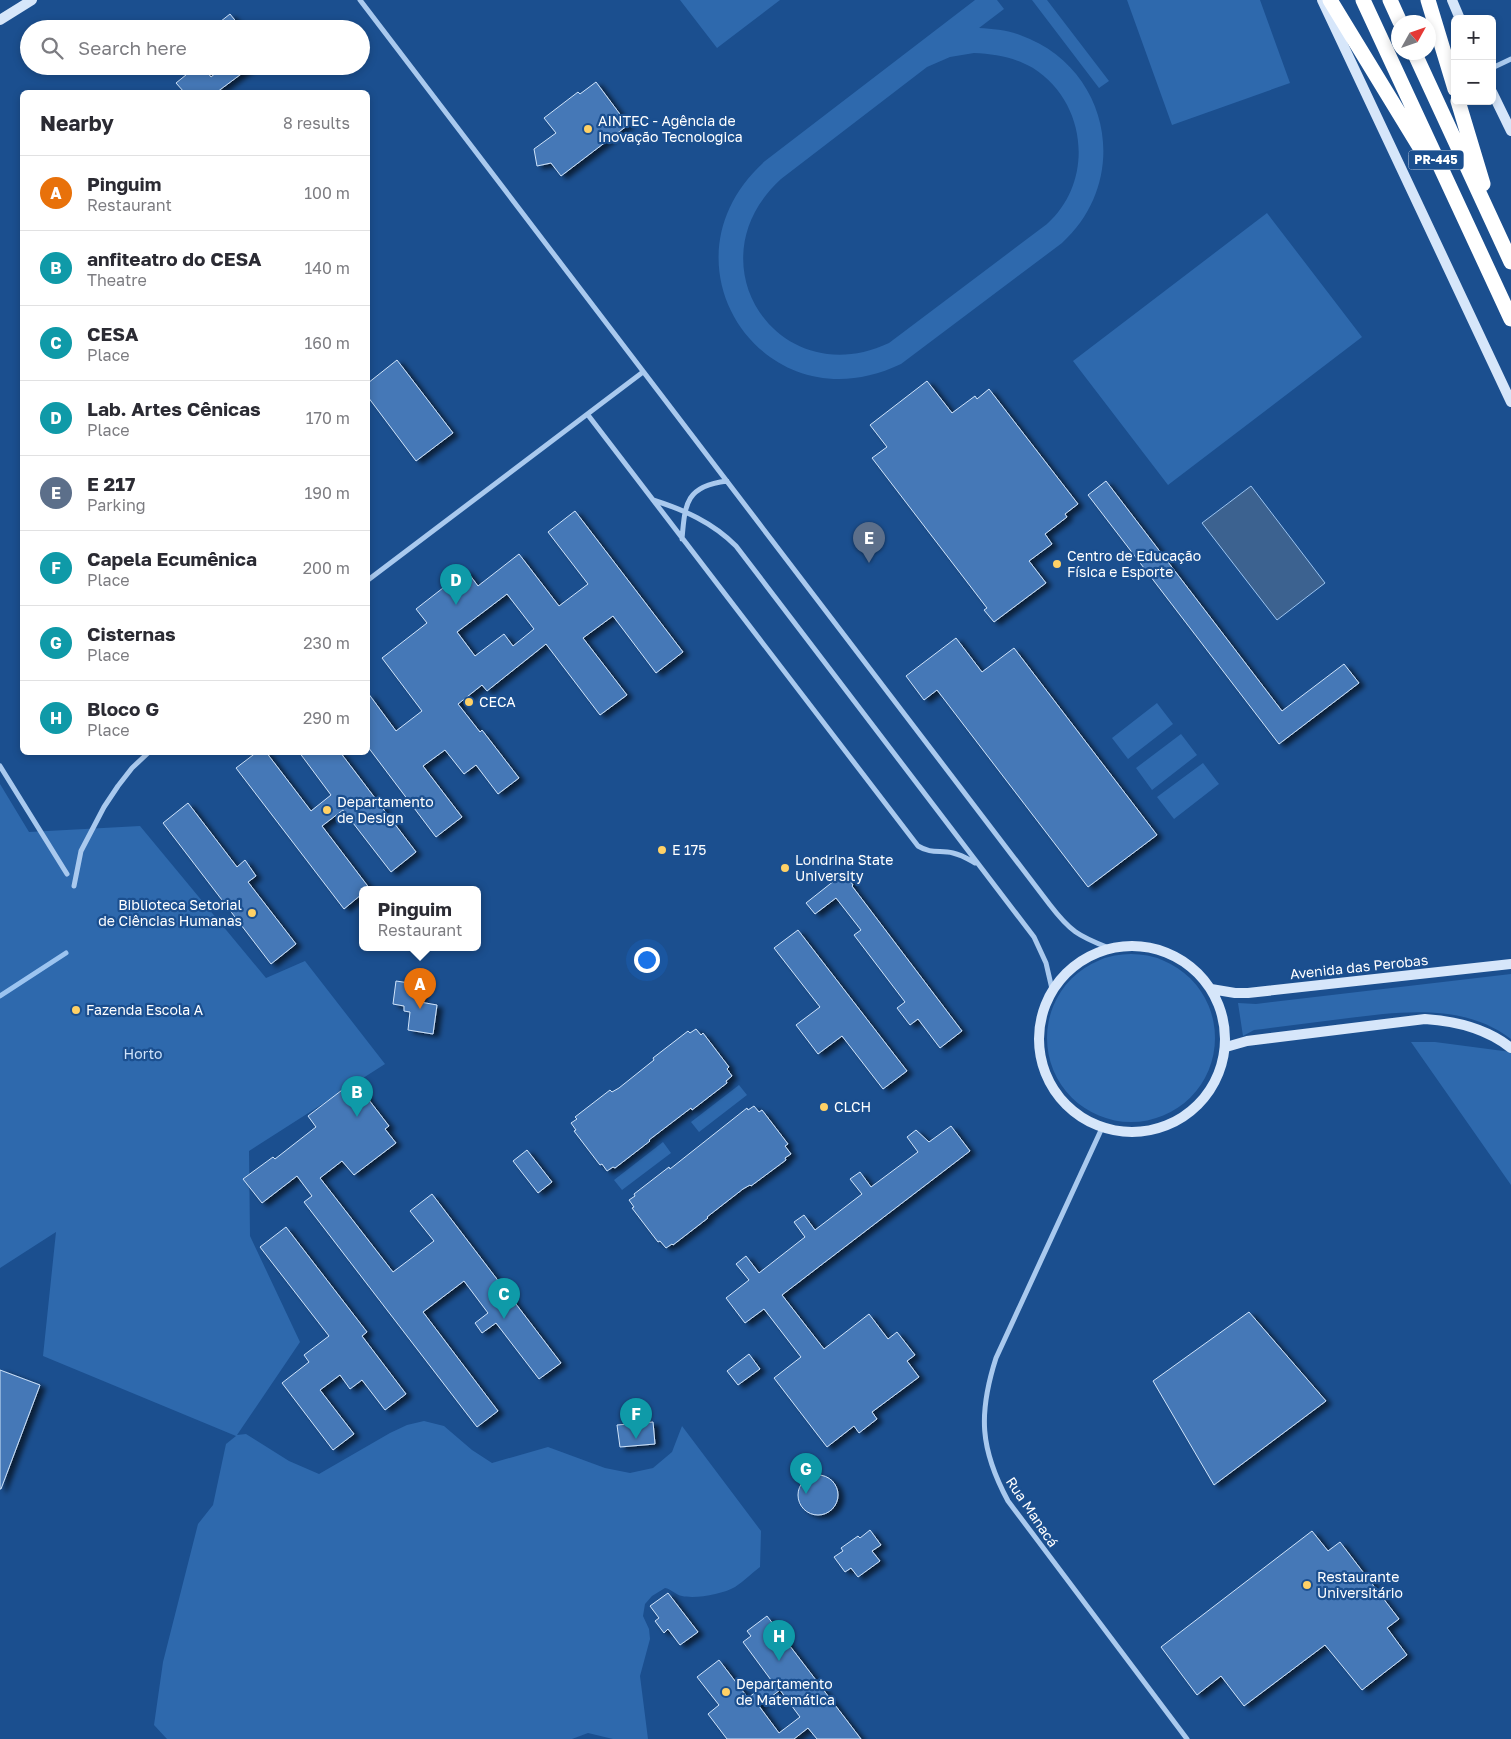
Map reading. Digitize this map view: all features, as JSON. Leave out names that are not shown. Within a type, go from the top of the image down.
[{"type":"highway","points":[[1330,0],[1464,220]]},
{"type":"highway","name":"PR-445","points":[[1363,0],[1511,319]]},
{"type":"highway","points":[[1390,0],[1397,15]]},
{"type":"highway","points":[[1428,0],[1451,76]]},
{"type":"highway","name":"PR-445","points":[[1418,60],[1511,262]]},
{"type":"highway","points":[[1459,105],[1498,236]]},
{"type":"street","points":[[0,20],[32,0]]},
{"type":"street","points":[[360,0],[1058,916],[1083,938],[1109,948]]},
{"type":"street","name":"PR-445","points":[[1322,0],[1511,402]]},
{"type":"street","points":[[1452,0],[1458,15]]},
{"type":"street","points":[[1496,66],[1511,59]]},
{"type":"street","points":[[1496,100],[1511,131]]},
{"type":"street","points":[[370,578],[643,372]]},
{"type":"street","points":[[588,415],[918,846],[926,850],[952,852],[980,866]]},
{"type":"street","points":[[682,539],[685,511],[696,491],[703,486],[727,481]]},
{"type":"street","points":[[652,500],[685,511],[714,526],[736,546],[1034,937],[1046,963],[1052,989]]},
{"type":"street","points":[[74,886],[82,851],[95,823],[118,786],[132,768],[147,755]]},
{"type":"street","points":[[0,766],[67,874]]},
{"type":"street","points":[[1135,945],[1160,949],[1184,961],[1205,979],[1219,1003],[1226,1030],[1224,1057],[1215,1083],[1200,1104],[1179,1121],[1154,1130],[1128,1133],[1102,1128],[1075,1113],[1054,1090],[1041,1062],[1038,1032],[1046,1002],[1052,989],[1062,976],[1084,958],[1109,948],[1135,945]]},
{"type":"street","name":"Avenida das Perobas","points":[[1211,989],[1248,993],[1511,964]]},
{"type":"street","points":[[1226,1047],[1248,1041],[1425,1019],[1470,1026],[1486,1032],[1511,1048]]},
{"type":"street","name":"Rua Manacá","points":[[1102,1128],[996,1358],[987,1384],[984,1404],[985,1442],[997,1481],[1008,1501],[1187,1739]]},
{"type":"green space","points":[[680,0],[780,0],[717,48]]},
{"type":"green space","points":[[975,0],[997,0],[1004,9],[979,28],[995,29],[1020,35],[1051,51],[1074,72],[1091,98],[1101,127],[1103,158],[1098,188],[1084,217],[1062,243],[901,364],[851,378],[806,374],[768,355],[739,325],[722,287],[719,245],[733,201],[765,161]],"holes":[[[974,53],[997,55],[1026,64],[1051,83],[1065,101],[1074,121],[1078,143],[1078,165],[1073,186],[1062,206],[1047,224],[889,343],[849,354],[812,351],[782,336],[759,312],[746,281],[744,247],[755,212],[781,179],[927,67],[950,57]]]},
{"type":"green space","points":[[1032,0],[1047,0],[1109,81],[1099,88]]},
{"type":"green space","points":[[1127,0],[1260,0],[1290,83],[1172,125]]},
{"type":"green space","points":[[1267,213],[1362,337],[1168,485],[1073,361]]},
{"type":"green space","points":[[1157,703],[1173,724],[1128,759],[1112,738]]},
{"type":"green space","points":[[1181,734],[1197,755],[1152,790],[1136,768]]},
{"type":"green space","points":[[1203,763],[1219,784],[1174,819],[1157,797]]},
{"type":"green space","name":"Horto","points":[[0,784],[29,832],[140,826],[266,978],[305,961],[385,1064],[249,1151],[250,1236],[300,1342],[237,1435],[246,1434],[289,1461],[319,1474],[390,1433],[407,1425],[424,1421],[444,1426],[472,1450],[492,1463],[548,1447],[605,1468],[630,1473],[653,1468],[672,1452],[682,1426],[761,1531],[760,1567],[735,1587],[717,1594],[694,1597],[680,1595],[665,1588],[652,1596],[645,1604],[643,1616],[649,1629],[650,1639],[640,1676],[648,1739],[613,1739],[588,1733],[572,1739],[167,1739],[154,1725],[163,1662],[198,1524],[213,1505],[226,1444],[236,1436],[43,1356],[56,1232],[0,1268]]},
{"type":"green space","points":[[1131,954],[1155,958],[1171,964],[1196,985],[1205,998],[1211,1014],[1215,1038],[1211,1062],[1205,1078],[1184,1103],[1171,1112],[1155,1118],[1131,1122],[1107,1118],[1091,1112],[1066,1091],[1057,1078],[1051,1062],[1047,1038],[1051,1014],[1057,998],[1078,973],[1091,964],[1107,958]]},
{"type":"green space","points":[[1511,974],[1511,1039],[1492,1027],[1472,1019],[1429,1012],[1384,1014],[1276,1027],[1254,1030],[1243,1036],[1238,1003],[1256,1004]]},
{"type":"green space","points":[[1411,1042],[1435,1042],[1511,1052],[1511,1185]]},
{"type":"green space","points":[[739,1085],[747,1095],[699,1132],[691,1122]]},
{"type":"green space","points":[[663,1142],[671,1153],[622,1190],[614,1180]]},
{"type":"shaded area","points":[[1251,486],[1325,583],[1277,620],[1202,523]]},
{"type":"building","points":[[230,14],[235,20],[222,20]]},
{"type":"building","points":[[186,75],[209,75],[211,77],[213,75],[240,75],[220,90],[182,90],[176,83]]},
{"type":"building","name":"AINTEC - Agência de Inovação Tecnologica","points":[[596,82],[628,125],[561,176],[551,163],[537,166],[534,149],[556,133],[544,118],[578,92],[580,94]]},
{"type":"building","points":[[397,360],[453,433],[416,461],[370,400],[370,381]]},
{"type":"building","points":[[927,381],[952,413],[975,396],[977,399],[989,389],[1078,504],[1065,514],[1067,517],[1045,534],[1052,544],[1029,561],[1046,583],[994,622],[984,610],[987,608],[872,458],[887,447],[870,425]]},
{"type":"building","points":[[1106,481],[1282,711],[1344,664],[1359,683],[1279,744],[1088,495]]},
{"type":"building","points":[[575,511],[683,652],[656,673],[613,616],[583,638],[627,695],[600,715],[546,644],[487,691],[482,685],[458,704],[480,732],[482,730],[519,778],[498,794],[476,765],[464,774],[445,750],[423,766],[462,817],[436,837],[370,750],[370,696],[396,731],[422,711],[382,658],[427,623],[416,609],[466,570],[478,586],[519,554],[559,606],[588,584],[548,532]],"holes":[[[507,594],[534,629],[513,646],[504,634],[475,656],[457,632]]]},
{"type":"building","points":[[956,638],[982,672],[1014,648],[1157,835],[1088,887],[937,690],[924,700],[906,676]]},
{"type":"building","points":[[253,755],[268,755],[311,811],[331,795],[301,755],[342,755],[416,852],[391,872],[343,810],[322,826],[368,886],[359,886],[359,896],[344,909],[236,768]]},
{"type":"building","name":"Biblioteca Setorial de Ciências Humanas","points":[[188,803],[237,867],[245,860],[256,876],[248,882],[296,944],[271,964],[163,823]]},
{"type":"building","points":[[844,873],[962,1031],[940,1048],[918,1019],[910,1025],[897,1008],[905,1002],[854,935],[861,930],[836,898],[815,914],[806,903]]},
{"type":"building","points":[[798,930],[907,1071],[883,1089],[842,1036],[818,1054],[796,1025],[820,1007],[774,948]]},
{"type":"building","points":[[396,981],[423,985],[420,1002],[437,1005],[433,1034],[408,1030],[410,1012],[404,1011],[404,1006],[393,1004]]},
{"type":"building","points":[[696,1029],[701,1035],[703,1033],[729,1067],[727,1069],[732,1076],[726,1081],[727,1083],[692,1110],[691,1108],[615,1168],[613,1167],[607,1171],[602,1164],[600,1165],[574,1131],[576,1130],[571,1123],[577,1119],[575,1117],[610,1090],[612,1092],[619,1088],[688,1031],[690,1033]]},
{"type":"building","points":[[350,1084],[358,1094],[362,1091],[389,1126],[385,1129],[396,1143],[354,1175],[342,1161],[320,1178],[393,1272],[434,1241],[410,1211],[432,1194],[561,1363],[539,1379],[496,1323],[482,1333],[475,1323],[488,1313],[464,1281],[423,1312],[498,1411],[477,1427],[304,1202],[312,1196],[297,1176],[262,1203],[243,1179],[273,1157],[275,1159],[316,1127],[308,1116]]},
{"type":"building","points":[[754,1106],[759,1112],[762,1110],[788,1144],[785,1146],[791,1154],[785,1158],[786,1160],[751,1186],[743,1189],[673,1245],[666,1248],[660,1241],[658,1242],[632,1208],[634,1207],[629,1200],[635,1196],[634,1194],[669,1167],[670,1169],[747,1108],[748,1110]]},
{"type":"building","points":[[951,1126],[970,1151],[782,1295],[824,1349],[869,1314],[888,1339],[897,1332],[915,1355],[907,1361],[919,1377],[872,1412],[877,1419],[859,1433],[854,1426],[827,1447],[774,1378],[801,1357],[764,1309],[745,1323],[726,1298],[749,1280],[736,1264],[746,1256],[759,1273],[805,1237],[794,1222],[804,1215],[815,1230],[862,1194],[850,1179],[860,1172],[871,1187],[918,1152],[907,1137],[916,1130],[929,1142]]},
{"type":"building","points":[[527,1150],[552,1182],[538,1193],[513,1161]]},
{"type":"building","points":[[286,1227],[367,1332],[362,1336],[406,1394],[385,1410],[362,1380],[350,1389],[340,1375],[320,1390],[354,1434],[333,1450],[282,1383],[309,1362],[304,1355],[329,1336],[260,1247]]},
{"type":"building","points":[[1249,1312],[1326,1401],[1214,1485],[1153,1381]]},
{"type":"building","points":[[749,1354],[760,1369],[738,1385],[727,1371]]},
{"type":"building","points":[[0,1370],[40,1385],[1,1489],[0,1489]]},
{"type":"building","points":[[653,1422],[655,1444],[620,1447],[617,1425]]},
{"type":"building","points":[[818,1475],[832,1481],[838,1495],[832,1509],[818,1515],[804,1509],[798,1495],[804,1481]]},
{"type":"building","points":[[870,1530],[881,1545],[872,1551],[880,1561],[858,1577],[851,1568],[845,1572],[834,1557],[843,1551],[841,1548],[858,1536],[860,1538]]},
{"type":"building","name":"Restaurante Universitário","points":[[1312,1531],[1328,1551],[1340,1542],[1399,1619],[1387,1628],[1407,1655],[1362,1690],[1325,1645],[1244,1706],[1221,1676],[1197,1695],[1161,1647]]},
{"type":"building","points":[[668,1593],[698,1632],[680,1645],[668,1629],[664,1633],[655,1621],[659,1618],[650,1606]]},
{"type":"building","points":[[767,1616],[861,1739],[817,1739],[808,1728],[794,1739],[727,1739],[708,1714],[719,1705],[697,1677],[719,1660],[748,1698],[771,1680],[743,1642],[751,1636],[747,1631]],"holes":[[[780,1690],[800,1717],[779,1733],[759,1706]]]},
{"type":"waterway","points":[[0,996],[66,953]]},
{"type":"place","name":"AINTEC - Agência de Inovação Tecnologica","points":[[588,129]]},
{"type":"place","name":"E 217","points":[[869,563]]},
{"type":"place","name":"Centro de Educação Física e Esporte","points":[[1057,564]]},
{"type":"place","name":"Lab. Artes Cênicas","points":[[456,605]]},
{"type":"place","name":"CECA","points":[[469,702]]},
{"type":"place","name":"Departamento de Design","points":[[327,810]]},
{"type":"place","name":"E 175","points":[[662,850]]},
{"type":"place","name":"Londrina State University","points":[[785,868]]},
{"type":"place","name":"Biblioteca Setorial de Ciências Humanas","points":[[252,913]]},
{"type":"place","name":"Pinguim","points":[[420,1009]]},
{"type":"place","name":"Fazenda Escola A","points":[[76,1010]]},
{"type":"place","name":"CLCH","points":[[824,1107]]},
{"type":"place","name":"anfiteatro do CESA","points":[[357,1117]]},
{"type":"place","name":"CESA","points":[[504,1319]]},
{"type":"place","name":"Capela Ecumênica","points":[[636,1439]]},
{"type":"place","name":"Cisternas","points":[[806,1494]]},
{"type":"place","name":"Restaurante Universitário","points":[[1307,1585]]},
{"type":"place","name":"Bloco G","points":[[779,1661]]},
{"type":"place","name":"Departamento de Matemática","points":[[726,1692]]}]
